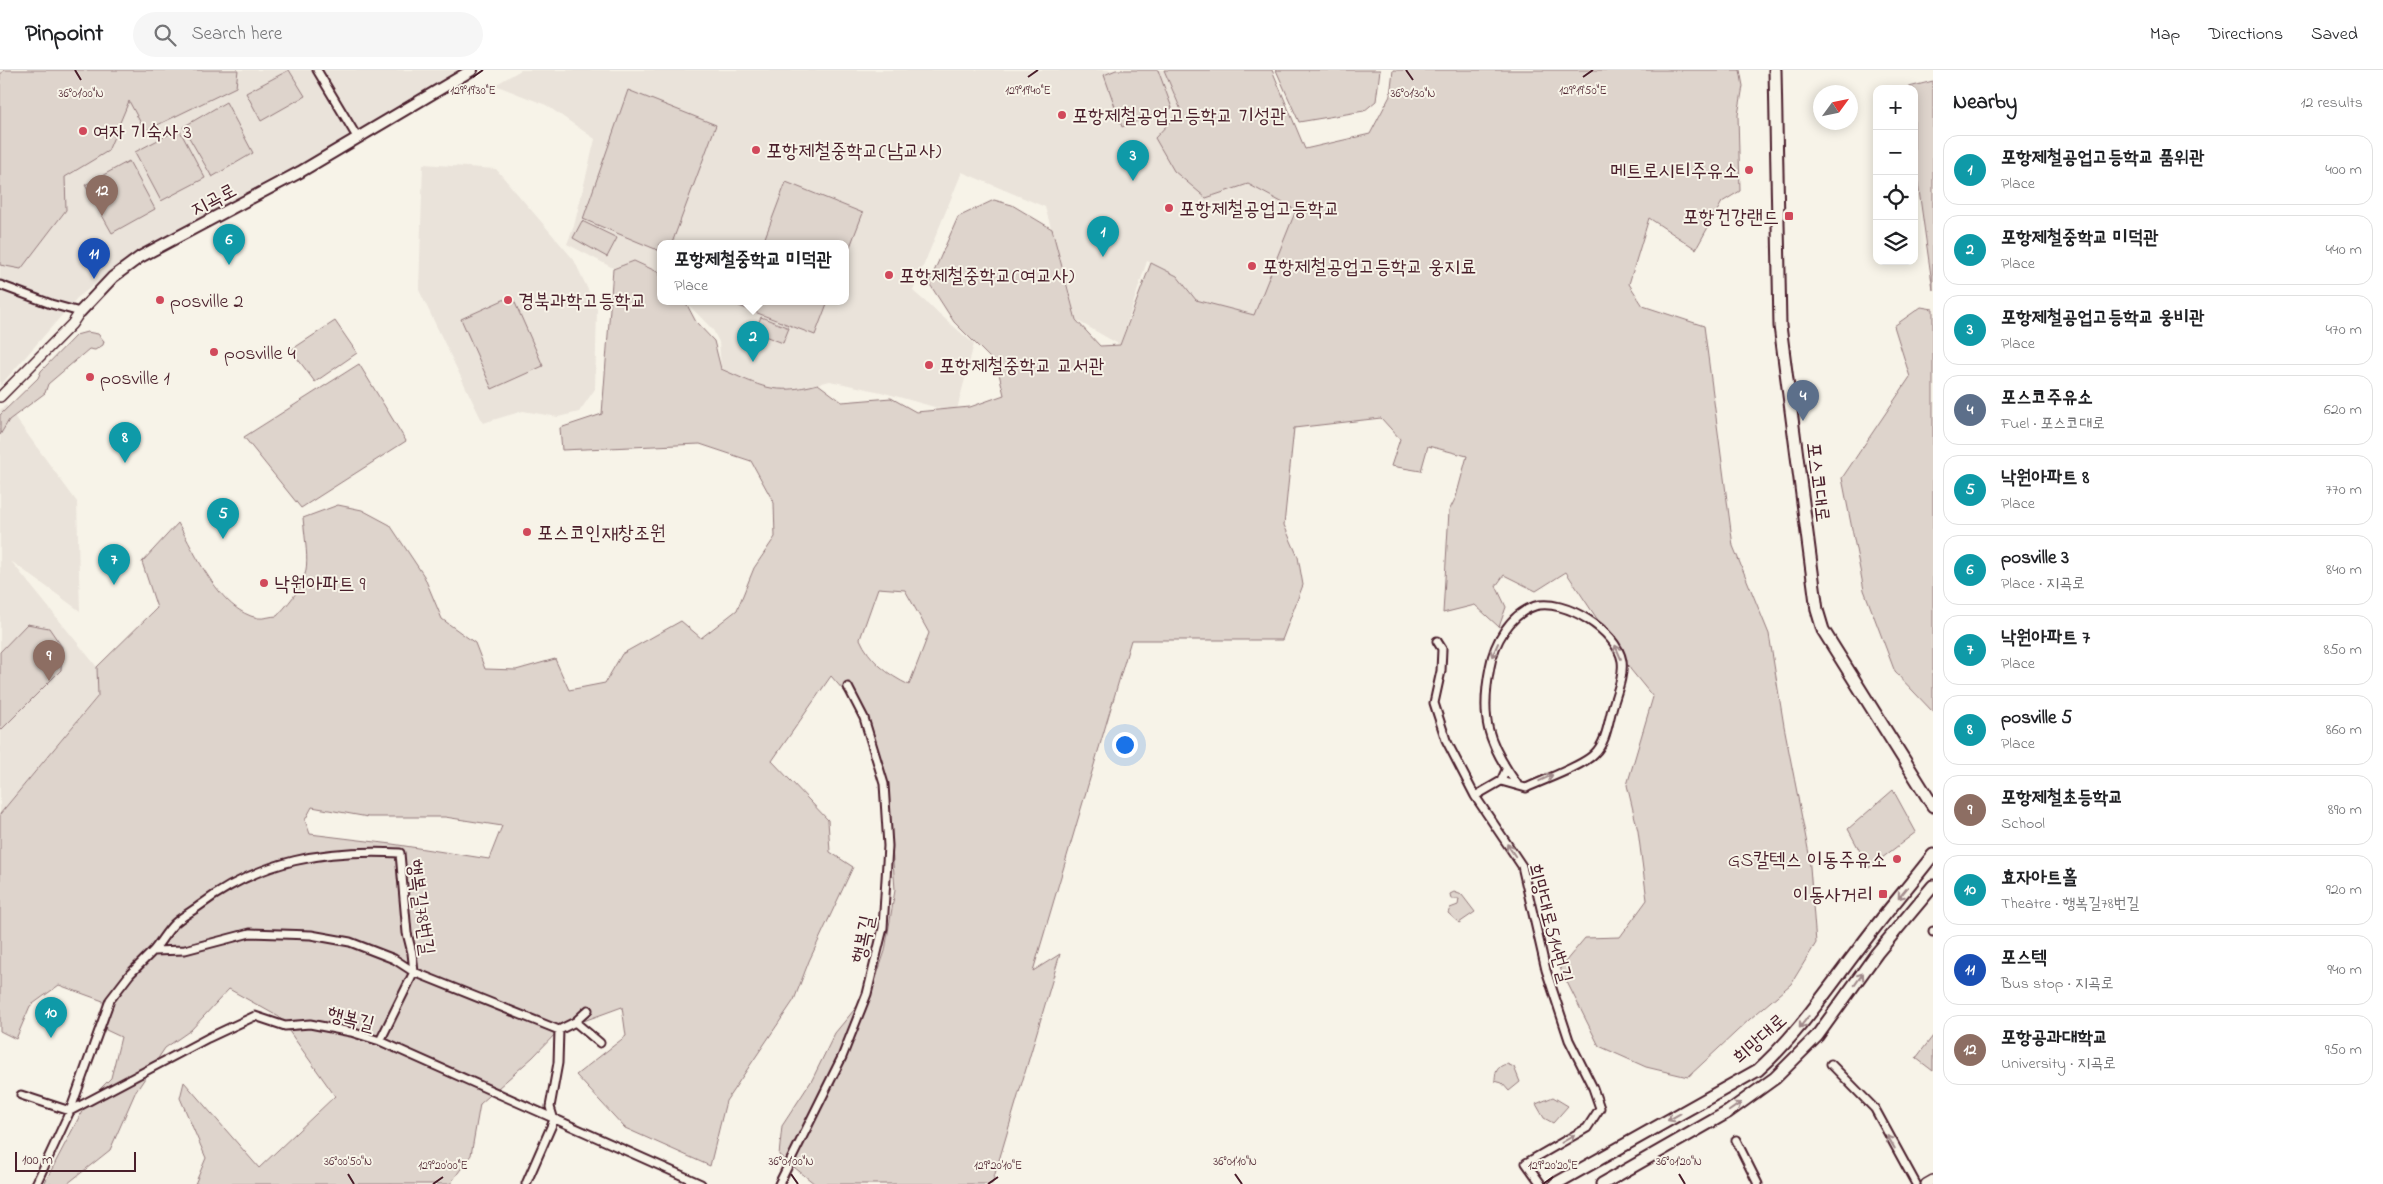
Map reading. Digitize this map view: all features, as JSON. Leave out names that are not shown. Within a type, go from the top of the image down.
[{"type":"main road","name":"지곡로","points":[[80,312],[113,277],[140,257],[230,210],[472,70]]},
{"type":"main road","name":"포스코대로","points":[[1775,70],[1780,326],[1814,593],[1820,621],[1830,642],[1933,806]]},
{"type":"main road","name":"희망대로","points":[[1555,1184],[1758,1070],[1797,1031],[1860,946],[1933,855]]},
{"type":"main road","name":"희망대로","points":[[1602,1184],[1728,1112],[1776,1078],[1817,1036],[1877,953],[1933,886]]},
{"type":"street","points":[[317,70],[357,137]]},
{"type":"street","points":[[0,286],[80,312]]},
{"type":"street","name":"지곡로","points":[[0,397],[72,324],[80,312]]},
{"type":"street","points":[[1500,781],[1526,788],[1593,756],[1602,746],[1620,682],[1622,660],[1615,644],[1596,623],[1567,610],[1546,605],[1533,607],[1514,618],[1492,653],[1485,714],[1486,726],[1506,770],[1516,784]]},
{"type":"street","name":"희망대로514번길","points":[[1437,642],[1442,649],[1441,671],[1434,703],[1446,740],[1475,796],[1522,866],[1546,970],[1569,1040],[1593,1088],[1600,1108],[1587,1128],[1526,1164],[1541,1184]]},
{"type":"street","name":"행복길","points":[[779,1184],[842,1057],[867,994],[883,928],[888,846],[884,784],[864,718],[848,687]]},
{"type":"street","points":[[1475,796],[1500,781],[1506,770]]},
{"type":"street","name":"행복길78번길","points":[[70,1110],[110,1000],[130,974],[153,951],[174,924],[218,892],[254,873],[297,859],[328,854],[360,851],[400,853],[414,972]]},
{"type":"street","name":"행복길78번길","points":[[153,951],[185,950],[250,933],[311,935],[350,942],[394,959],[414,972],[559,1030]]},
{"type":"street","points":[[380,1041],[414,972]]},
{"type":"street","points":[[526,1184],[554,1120],[550,1106],[558,1062],[559,1030],[575,1022],[588,1010]]},
{"type":"street","name":"행복길","points":[[70,1110],[208,1038],[255,1016],[285,1026],[310,1024],[351,1032],[380,1041],[701,1184]]},
{"type":"street","points":[[575,1022],[600,1043]]},
{"type":"street","points":[[1830,1064],[1875,1110],[1916,1184]]},
{"type":"street","points":[[21,1095],[70,1110],[36,1184]]},
{"type":"street","points":[[1736,1140],[1758,1184]]},
{"type":"street","points":[[1926,1184],[1933,1180]]},
{"type":"shaded area","points":[[0,70],[476,70],[368,131],[271,179],[136,253],[77,298],[0,386]]},
{"type":"shaded area","points":[[4,70],[238,70],[236,87],[145,131],[129,101],[108,151],[65,177],[66,210],[21,269],[0,265],[0,75]]},
{"type":"shaded area","points":[[289,70],[305,96],[261,121],[246,93]]},
{"type":"shaded area","points":[[521,70],[1164,70],[1181,111],[1248,184],[1296,210],[1255,315],[1196,300],[1177,276],[1147,261],[1120,345],[1076,320],[1045,207],[962,172],[913,291],[974,344],[956,413],[881,392],[830,381],[794,390],[765,388],[721,369],[719,342],[713,330],[689,305],[849,305],[849,240],[657,240],[657,272],[634,261],[613,268],[567,244],[574,226],[595,139],[546,105],[495,85]]},
{"type":"shaded area","points":[[1116,70],[1158,70],[1172,108],[1122,127],[1104,75]]},
{"type":"shaded area","points":[[1164,70],[1272,70],[1305,149],[1370,134],[1390,96],[1393,70],[1740,70],[1743,86],[1738,115],[1740,191],[1722,202],[1696,249],[1649,218],[1629,284],[1643,306],[1704,326],[1733,546],[1769,634],[1784,726],[1809,854],[1816,943],[1791,984],[1688,1077],[1646,1067],[1599,1046],[1560,968],[1585,938],[1620,937],[1647,900],[1638,831],[1627,785],[1653,697],[1631,670],[1566,572],[1536,591],[1504,575],[1496,586],[1506,607],[1499,627],[1475,605],[1443,613],[1449,511],[1456,497],[1467,456],[1428,446],[1421,471],[1391,466],[1400,439],[1381,418],[1294,428],[1284,525],[1298,557],[1303,585],[1282,640],[1131,640],[1033,971],[1060,954],[992,1184],[815,1184],[779,1155],[782,1126],[812,1080],[835,1033],[873,987],[885,951],[895,890],[890,818],[885,781],[877,758],[868,719],[831,676],[772,761],[828,820],[830,852],[853,867],[809,961],[794,1000],[726,1101],[710,1166],[625,1128],[576,1075],[626,1036],[622,1007],[559,1030],[533,1057],[480,1104],[471,1155],[450,1184],[195,1184],[206,1158],[180,1098],[184,1082],[259,1168],[335,1096],[279,1017],[229,989],[191,1030],[165,1048],[135,1093],[110,1150],[67,1184],[44,1184],[87,1102],[111,1078],[121,1037],[106,1030],[103,1001],[59,985],[30,1006],[16,1039],[0,1031],[0,814],[98,696],[97,667],[157,608],[142,562],[178,523],[220,593],[244,613],[262,618],[277,616],[303,581],[307,561],[303,518],[338,505],[362,510],[390,525],[424,576],[442,619],[475,643],[485,669],[516,670],[555,659],[569,690],[605,683],[622,654],[681,621],[701,638],[737,610],[754,568],[775,537],[774,503],[751,461],[700,444],[562,450],[560,428],[602,414],[613,269],[634,261],[657,272],[657,305],[687,305],[696,322],[714,341],[721,369],[747,380],[779,389],[818,384],[842,402],[891,398],[916,412],[970,407],[1004,395],[997,365],[954,322],[929,283],[958,217],[994,200],[1012,205],[1052,229],[1076,320],[1100,346],[1120,345],[1151,263],[1177,276],[1196,300],[1254,315],[1296,210],[1248,184],[1206,198],[1174,171],[1155,138],[1181,110]],"holes":[[[878,588],[905,590],[929,633],[909,685],[894,677],[880,666],[868,654],[860,639]],[[312,807],[368,817],[445,817],[502,826],[489,859],[310,834],[305,820]]]},
{"type":"shaded area","points":[[1276,70],[1380,70],[1376,101],[1364,111],[1299,122]]},
{"type":"shaded area","points":[[1933,81],[1933,290],[1918,183],[1917,85]]},
{"type":"shaded area","points":[[628,90],[716,125],[673,240],[657,240],[657,250],[583,219]]},
{"type":"shaded area","points":[[226,102],[253,153],[212,177],[183,127]]},
{"type":"shaded area","points":[[179,129],[205,178],[161,201],[135,152]]},
{"type":"shaded area","points":[[129,161],[155,209],[112,233],[85,185]]},
{"type":"shaded area","name":"경북과학고등학교","points":[[423,164],[496,169],[574,260],[597,309],[595,389],[579,412],[558,417],[523,411],[483,423],[419,290]]},
{"type":"shaded area","points":[[786,182],[863,213],[849,249],[849,240],[764,240]]},
{"type":"shaded area","points":[[582,221],[617,238],[607,257],[573,238]]},
{"type":"shaded area","points":[[512,296],[543,366],[492,389],[461,319]]},
{"type":"shaded area","points":[[739,305],[826,305],[815,335]]},
{"type":"shaded area","points":[[1921,307],[1933,309],[1933,712],[1895,672],[1864,590],[1842,478],[1910,377],[1894,326]]},
{"type":"shaded area","points":[[761,317],[789,328],[783,343],[754,332]]},
{"type":"shaded area","points":[[335,321],[357,353],[315,382],[291,350]]},
{"type":"shaded area","points":[[87,332],[98,334],[104,341],[103,345],[95,350],[89,349],[48,384],[45,393],[9,420],[0,435],[0,415],[38,378],[41,371],[76,335]]},
{"type":"shaded area","points":[[359,364],[406,441],[301,508],[244,437]]},
{"type":"shaded area","points":[[6,405],[77,502],[80,611],[11,561],[97,667],[98,695],[0,814],[0,410]]},
{"type":"shaded area","points":[[27,624],[49,628],[62,647],[61,670],[0,731],[0,652]]},
{"type":"shaded area","points":[[1893,790],[1916,832],[1869,868],[1848,829]]},
{"type":"shaded area","points":[[1454,892],[1462,895],[1475,912],[1459,923],[1448,913],[1450,908],[1458,905],[1459,899],[1451,899],[1450,894]]},
{"type":"shaded area","points":[[1933,1036],[1933,1071],[1916,1058]]},
{"type":"shaded area","points":[[1507,1064],[1514,1067],[1520,1082],[1509,1091],[1502,1083],[1495,1081],[1497,1070]]},
{"type":"shaded area","points":[[1553,1097],[1568,1106],[1553,1123],[1544,1118],[1536,1104]]},
{"type":"place","name":"포항제철공업고등학교 기성관","points":[[1062,115]]},
{"type":"place","name":"여자 기숙사 3","points":[[83,131]]},
{"type":"place","name":"포항제철중학교(남교사)","points":[[756,150]]},
{"type":"place","name":"메트로시티주유소","points":[[1749,170]]},
{"type":"place","name":"포항제철공업고등학교 웅비관","points":[[1133,181]]},
{"type":"place","name":"포항제철공업고등학교","points":[[1169,208]]},
{"type":"place","name":"포항공과대학교","points":[[102,216]]},
{"type":"place","name":"포항건강랜드","points":[[1789,216]]},
{"type":"place","name":"포항제철공업고등학교 품위관","points":[[1103,257]]},
{"type":"place","name":"posville 3","points":[[229,265]]},
{"type":"place","name":"포항제철공업고등학교 웅지료","points":[[1252,266]]},
{"type":"place","name":"포항제철중학교(여교사)","points":[[889,275]]},
{"type":"place","name":"포스텍","points":[[94,279]]},
{"type":"place","name":"posville 2","points":[[160,300]]},
{"type":"place","name":"경북과학고등학교","points":[[508,300]]},
{"type":"place","name":"posville 4","points":[[214,352]]},
{"type":"place","name":"포항제철중학교 미덕관","points":[[753,362]]},
{"type":"place","name":"포항제철중학교 교서관","points":[[929,365]]},
{"type":"place","name":"posville 1","points":[[90,377]]},
{"type":"place","name":"포스코주유소","points":[[1803,421]]},
{"type":"place","name":"posville 5","points":[[125,463]]},
{"type":"place","name":"포스코인재창조원","points":[[527,532]]},
{"type":"place","name":"낙원아파트 8","points":[[223,539]]},
{"type":"place","name":"낙원아파트 9","points":[[264,583]]},
{"type":"place","name":"낙원아파트 7","points":[[114,585]]},
{"type":"place","name":"포항제철초등학교","points":[[49,681]]},
{"type":"place","name":"GS칼텍스 이동주유소","points":[[1897,859]]},
{"type":"place","name":"이동사거리","points":[[1883,894]]},
{"type":"place","name":"효자아트홀","points":[[51,1038]]}]
